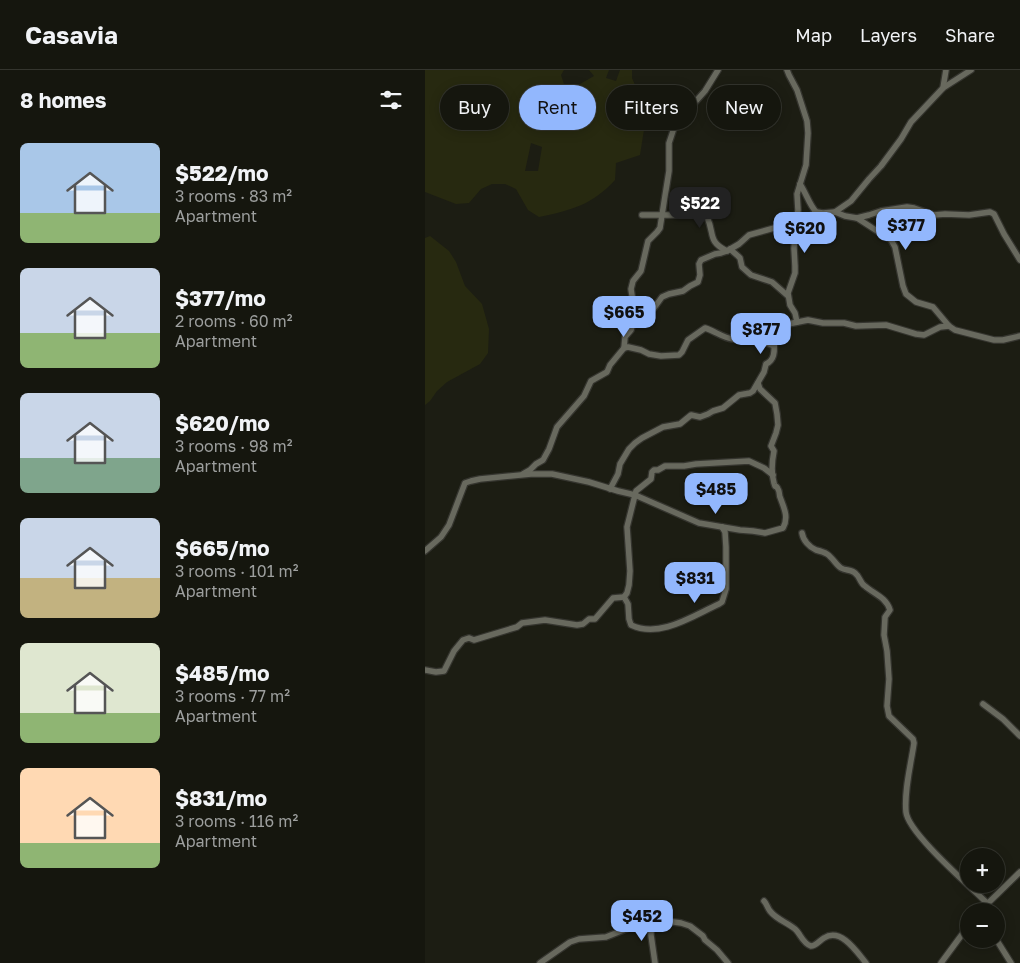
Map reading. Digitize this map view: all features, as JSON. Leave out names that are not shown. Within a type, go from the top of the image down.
[{"type":"street","points":[[697,100],[718,70]]},
{"type":"street","points":[[787,70],[797,90],[807,121],[808,133],[806,165],[797,194],[798,210],[794,248],[795,273],[791,282],[789,296],[790,306],[795,313],[797,322]]},
{"type":"street","points":[[943,88],[947,70],[957,75],[963,74]]},
{"type":"street","points":[[835,212],[851,201],[881,166],[911,122],[943,88],[971,70]]},
{"type":"street","points":[[521,476],[543,460],[557,428],[584,396],[591,382],[607,372],[624,348],[625,338],[631,330],[635,315],[631,289],[633,281],[641,271],[648,241],[660,228],[669,171],[669,144],[673,130]]},
{"type":"street","points":[[800,184],[815,212]]},
{"type":"street","points":[[857,218],[881,211],[907,207],[934,215],[969,215],[990,212],[1020,260]]},
{"type":"street","points":[[795,235],[805,220],[815,212],[835,212],[857,218],[891,240],[895,247],[903,286],[907,294],[916,302],[933,307],[949,326],[963,333],[994,340],[1020,336]]},
{"type":"street","points":[[642,215],[697,215],[707,217],[714,241],[719,246],[740,258],[742,267],[751,274],[772,282],[789,296]]},
{"type":"street","points":[[634,318],[654,308],[662,298],[669,294],[683,291],[698,282],[701,260],[728,250],[739,244],[749,235],[796,222]]},
{"type":"street","points":[[610,489],[618,474],[620,464],[629,449],[642,438],[663,427],[680,424],[691,415],[699,417],[723,408],[739,396],[750,394],[764,372],[766,364],[771,362],[774,356],[775,330],[787,324],[808,320],[856,326],[886,325],[924,335],[940,327],[949,326]]},
{"type":"street","points":[[624,348],[628,347],[661,356],[679,355],[688,340],[705,328],[734,340],[750,336],[774,346]]},
{"type":"street","points":[[425,552],[441,538],[449,525],[465,484],[480,479],[531,474],[552,474],[635,495],[699,523],[740,530],[753,530],[765,534],[783,528],[786,522],[786,515],[779,490],[774,484],[774,451],[771,446],[778,424],[777,414],[775,403],[761,389],[758,383]]},
{"type":"street","points":[[624,597],[629,585],[630,571],[627,527],[635,495],[651,479],[654,470],[665,466],[749,461],[764,468],[773,475]]},
{"type":"street","points":[[624,597],[628,604],[631,625],[653,629],[678,624],[722,602],[726,589],[726,547],[725,532],[721,527]]},
{"type":"street","points":[[802,533],[803,539],[809,546],[826,553],[841,568],[856,574],[862,584],[883,598],[889,607],[890,610],[885,617],[883,635],[887,651],[889,679],[887,706],[889,716],[913,739],[914,743],[907,793],[907,818],[930,849],[987,903],[999,894],[1020,872]]},
{"type":"street","points":[[425,670],[444,671],[463,640],[469,638],[474,640],[517,627],[522,623],[545,620],[577,625],[583,624],[589,619],[595,619],[613,598],[624,597]]},
{"type":"street","points":[[983,704],[1003,719],[1020,736]]},
{"type":"street","points":[[765,901],[768,909],[793,928],[810,946],[814,946],[824,937],[837,935],[850,944],[866,963]]},
{"type":"street","points":[[540,963],[570,942],[606,937],[651,919],[690,926],[703,936],[728,963]]},
{"type":"street","points":[[651,919],[655,963]]},
{"type":"street","points":[[941,963],[960,937]]},
{"type":"street","points":[[1002,948],[1011,963]]},
{"type":"green space","points":[[425,70],[564,70],[561,75],[564,85],[519,85],[519,130],[596,130],[596,85],[578,85],[594,76],[589,70],[609,70],[606,78],[616,81],[620,70],[632,70],[632,78],[635,85],[606,85],[606,130],[644,130],[640,155],[616,163],[615,180],[598,195],[590,201],[571,209],[539,217],[528,210],[516,189],[505,184],[492,184],[481,189],[469,203],[456,204],[425,192]],"holes":[[[531,143],[542,147],[538,171],[525,171]]]},
{"type":"green space","points":[[430,236],[449,251],[456,262],[465,286],[482,304],[489,329],[488,353],[480,364],[447,382],[425,405],[425,238]]}]
